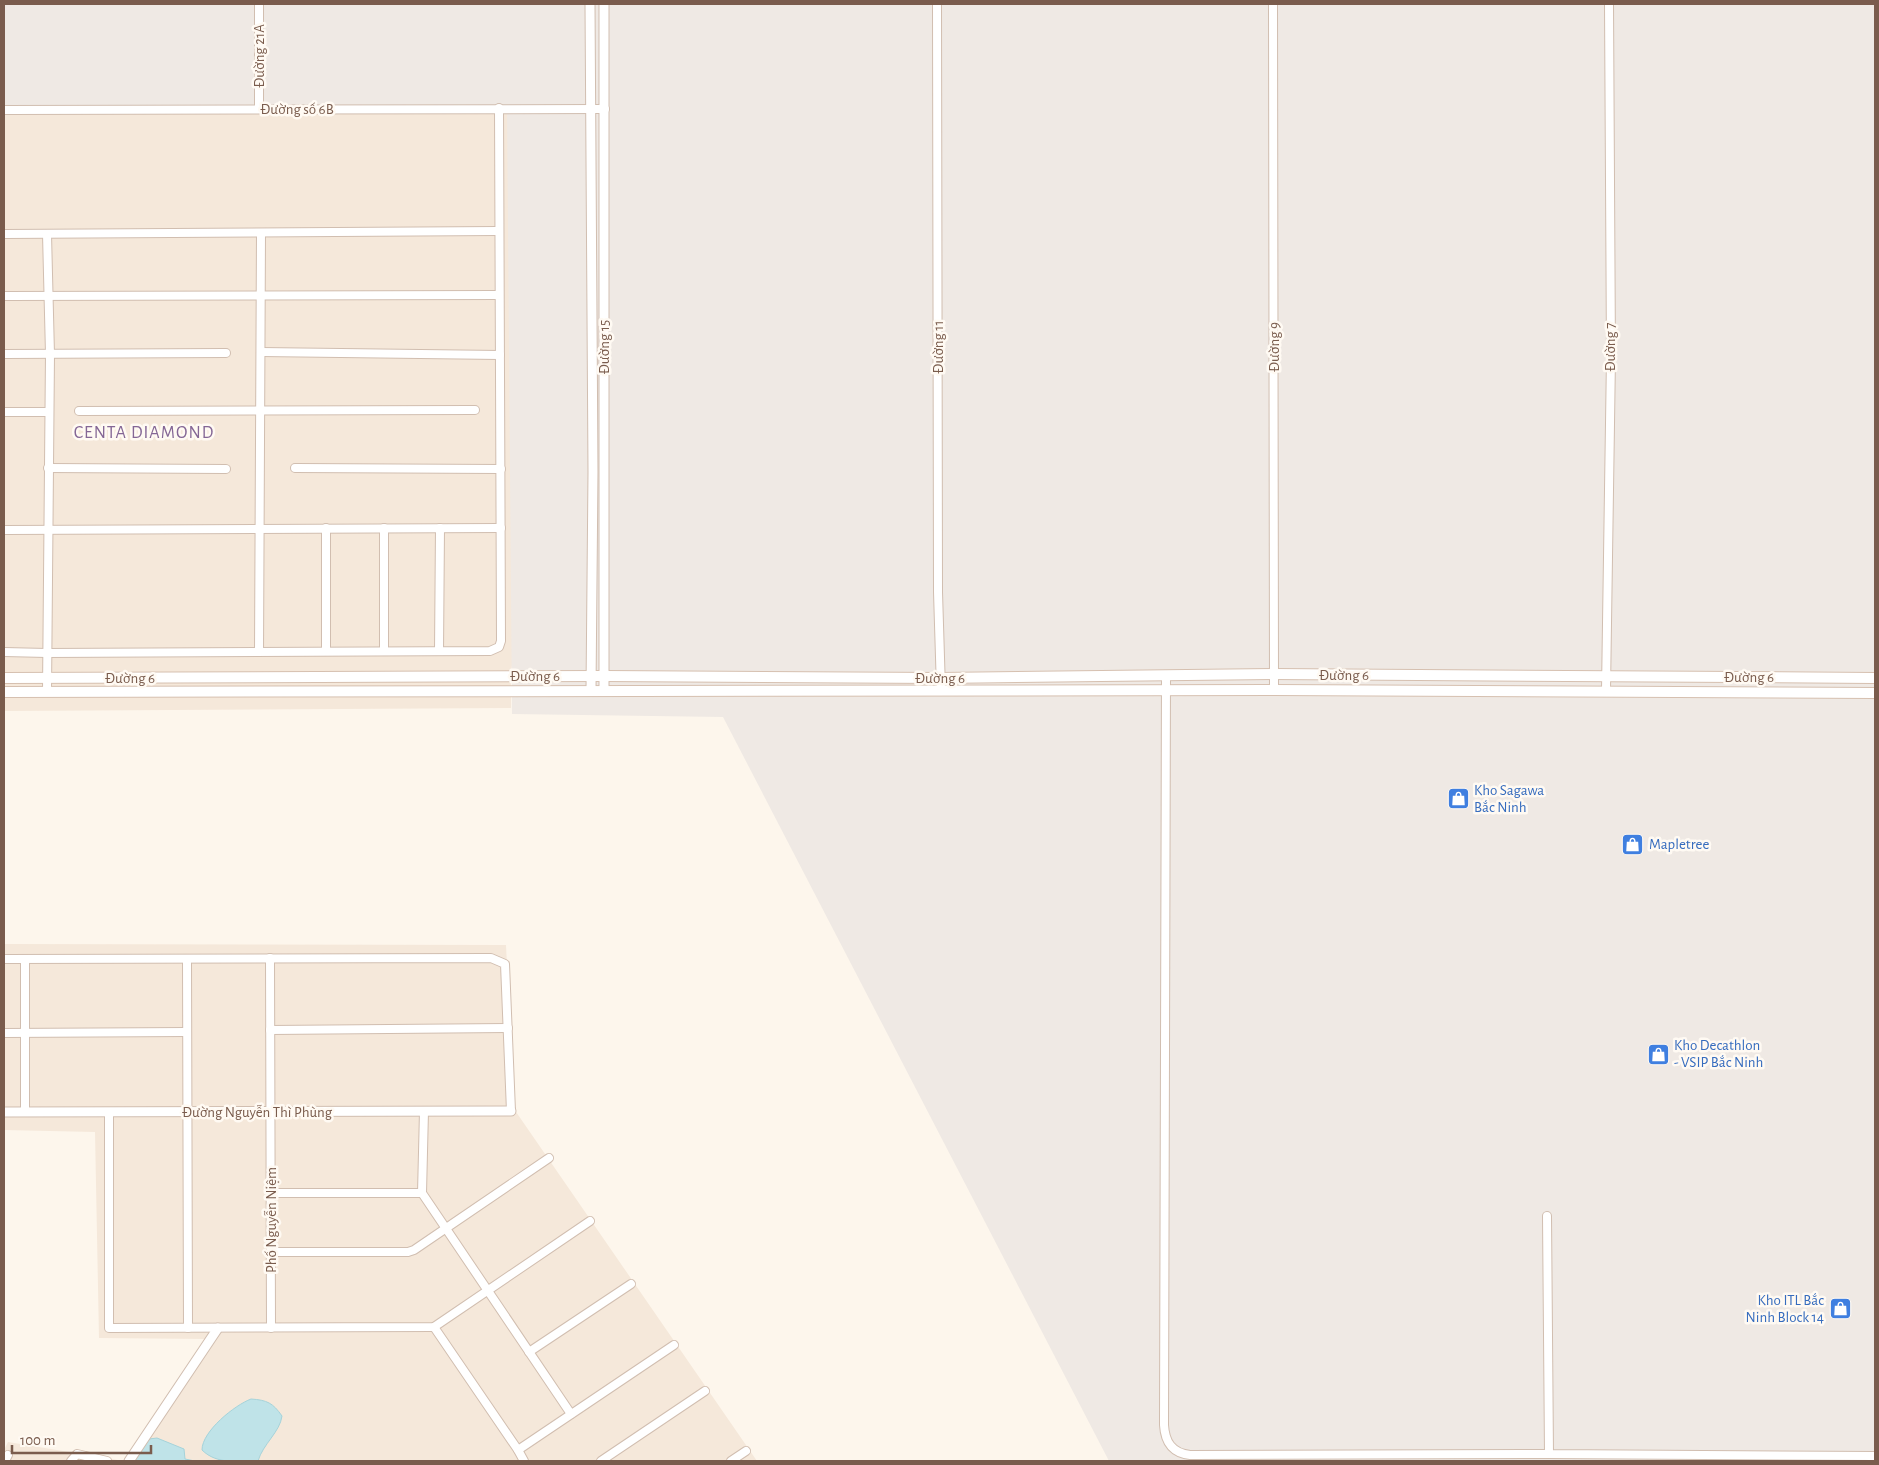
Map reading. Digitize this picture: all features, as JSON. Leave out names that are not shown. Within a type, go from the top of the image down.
[{"type":"main road","name":"Đường 6","points":[[4,678],[604,676],[940,678],[1273,674],[1875,678]]},
{"type":"main road","name":"Đường 6","points":[[4,692],[1606,690],[1875,693]]},
{"type":"street","name":"Đường 21A","points":[[259,4],[259,109]]},
{"type":"street","name":"Đường 15","points":[[590,4],[592,690]]},
{"type":"street","name":"Đường 15","points":[[604,4],[604,690]]},
{"type":"street","name":"Đường 11","points":[[937,4],[938,592],[941,690]]},
{"type":"street","name":"Đường 9","points":[[1273,4],[1274,690]]},
{"type":"street","name":"Đường 7","points":[[1606,690],[1611,348],[1609,4]]},
{"type":"street","points":[[4,652],[47,654],[326,651],[490,652],[499,647],[501,641],[501,469],[499,108]]},
{"type":"street","name":"Đường số 6B","points":[[4,110],[604,108]]},
{"type":"street","points":[[4,234],[499,231]]},
{"type":"street","points":[[259,652],[260,233]]},
{"type":"street","points":[[47,234],[50,354],[47,692]]},
{"type":"street","points":[[4,296],[499,295]]},
{"type":"street","points":[[261,352],[500,355]]},
{"type":"street","points":[[4,354],[226,353]]},
{"type":"street","points":[[79,411],[475,410]]},
{"type":"street","points":[[4,412],[49,412]]},
{"type":"street","points":[[48,468],[226,468]]},
{"type":"street","points":[[295,468],[501,469]]},
{"type":"street","points":[[592,484],[604,484]]},
{"type":"street","points":[[326,528],[326,651]]},
{"type":"street","points":[[384,528],[384,651]]},
{"type":"street","points":[[439,651],[440,528]]},
{"type":"street","points":[[4,530],[501,528]]},
{"type":"street","points":[[1166,675],[1164,1425],[1168,1443],[1176,1451],[1190,1455],[1549,1454],[1875,1456]]},
{"type":"street","name":"Phố Nguyễn Niệm","points":[[270,958],[271,1328]]},
{"type":"street","points":[[4,959],[491,958],[505,964],[511,1111]]},
{"type":"street","points":[[25,959],[25,1112]]},
{"type":"street","points":[[187,959],[188,1328]]},
{"type":"street","points":[[270,1030],[508,1028]]},
{"type":"street","points":[[4,1033],[187,1032]]},
{"type":"street","points":[[424,1111],[422,1193],[571,1414]]},
{"type":"street","name":"Đường Nguyễn Thì Phùng","points":[[4,1112],[511,1111]]},
{"type":"street","points":[[109,1112],[109,1328],[434,1327],[590,1222]]},
{"type":"street","points":[[272,1252],[408,1252],[414,1250],[549,1158]]},
{"type":"street","points":[[271,1193],[422,1193]]},
{"type":"street","points":[[1547,1216],[1549,1454]]},
{"type":"street","points":[[528,1352],[631,1284]]},
{"type":"street","points":[[434,1327],[524,1461]]},
{"type":"street","points":[[129,1461],[218,1328]]},
{"type":"street","points":[[518,1450],[674,1345]]},
{"type":"street","points":[[601,1461],[705,1391]]},
{"type":"street","points":[[732,1461],[746,1451]]},
{"type":"street","points":[[71,1461],[76,1454],[106,1461]]},
{"type":"shaded area","points":[[4,4],[1875,4],[1875,1461],[1109,1461],[723,717],[512,714],[507,107],[4,107]]},
{"type":"shaded area","name":"CENTA DIAMOND","points":[[586,98],[511,673],[511,708],[4,711],[4,113]]},
{"type":"shaded area","points":[[4,944],[506,945],[514,1109],[757,1461],[124,1461],[206,1339],[99,1338],[95,1132],[4,1130]]},
{"type":"shaded area","points":[[8,1442],[124,1461],[4,1461],[4,1450]]},
{"type":"water","points":[[251,1399],[269,1403],[282,1416],[281,1422],[258,1461],[221,1460],[208,1455],[202,1450],[203,1443],[213,1427],[228,1413]]},
{"type":"water","points":[[157,1438],[184,1449],[185,1459],[195,1461],[133,1461],[149,1439]]},
{"type":"place","name":"Kho Sagawa Bắc Ninh","points":[[1458,799]]},
{"type":"place","name":"Mapletree","points":[[1633,844]]},
{"type":"place","name":"Kho Decathlon - VSIP Bắc Ninh","points":[[1658,1054]]},
{"type":"place","name":"Kho ITL Bắc Ninh Block 14","points":[[1840,1309]]},
{"type":"district","name":"CENTA DIAMOND","points":[[144,433]]}]
